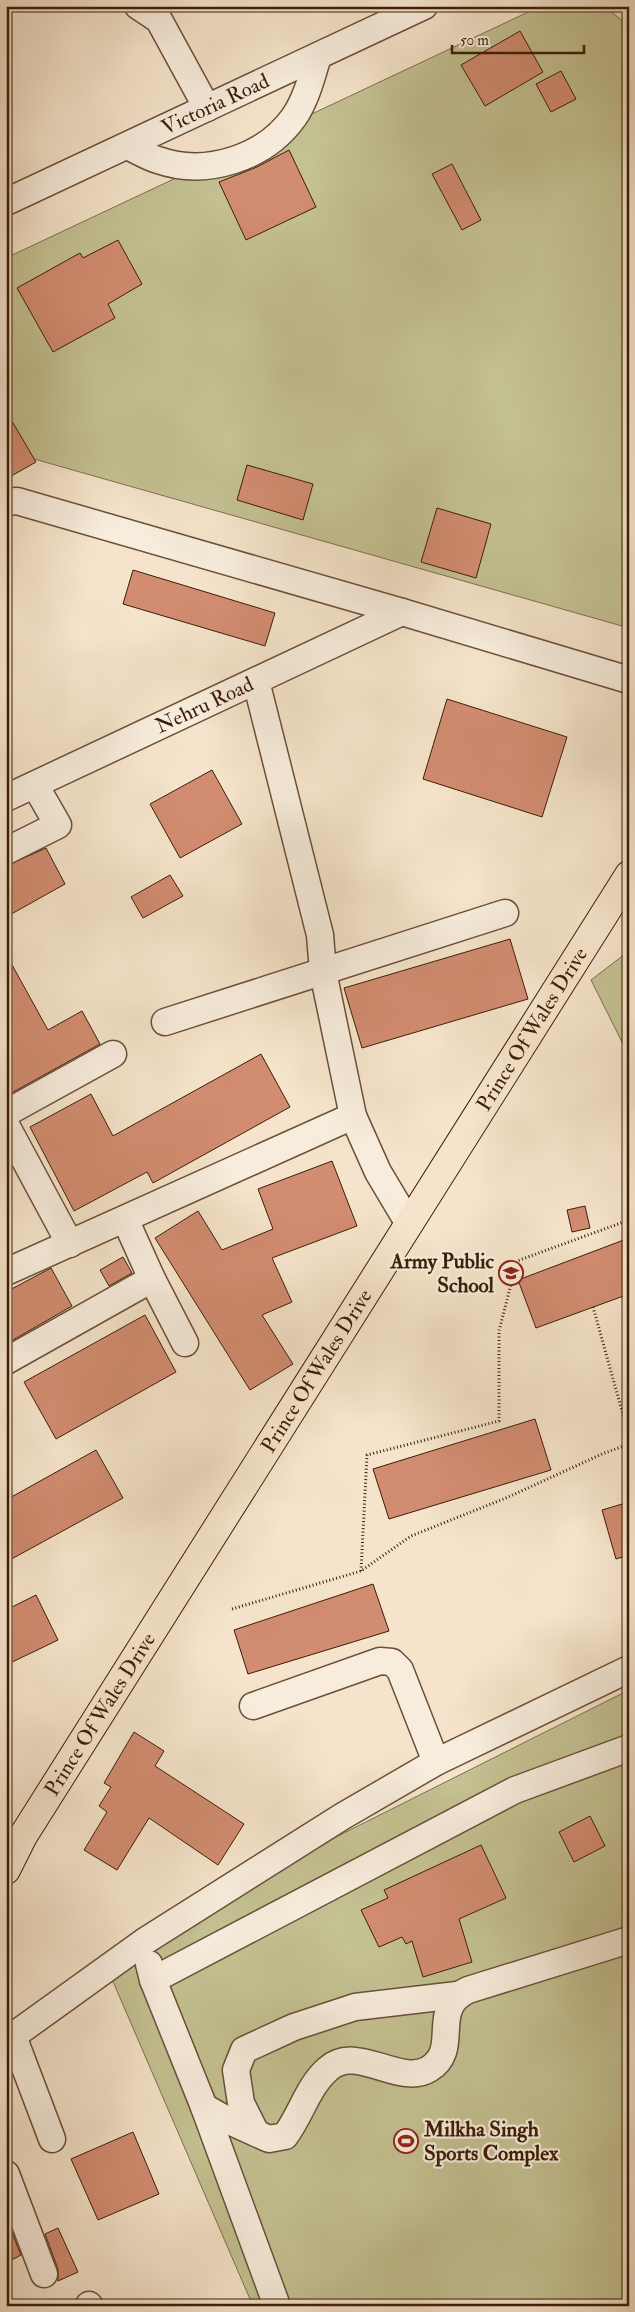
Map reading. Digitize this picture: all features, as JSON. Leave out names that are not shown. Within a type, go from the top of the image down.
[{"type":"main road","name":"Prince Of Wales Drive","points":[[6,1870],[23,1836],[629,875]]},
{"type":"street","points":[[138,6],[160,13],[207,108]]},
{"type":"street","name":"Victoria Road","points":[[6,202],[418,8]]},
{"type":"street","points":[[127,146],[158,160],[180,165],[212,165],[235,162],[282,133],[296,115],[318,56]]},
{"type":"street","points":[[6,502],[17,501],[402,612],[629,680]]},
{"type":"street","name":"Nehru Road","points":[[6,798],[402,612]]},
{"type":"street","points":[[256,681],[320,935],[323,972],[353,1116],[378,1172],[409,1224]]},
{"type":"street","points":[[6,851],[58,825],[35,784]]},
{"type":"street","points":[[165,1022],[505,913]]},
{"type":"street","points":[[6,1113],[113,1054]]},
{"type":"street","points":[[6,1272],[353,1116]]},
{"type":"street","points":[[6,1125],[70,1244]]},
{"type":"street","points":[[125,1219],[152,1279],[185,1343]]},
{"type":"street","points":[[6,1361],[152,1279]]},
{"type":"street","points":[[253,1706],[380,1661],[392,1662],[400,1670],[436,1762]]},
{"type":"street","points":[[52,2139],[10,2038],[145,1941],[342,1816],[436,1762],[629,1669]]},
{"type":"street","points":[[153,1980],[515,1790],[629,1748]]},
{"type":"street","points":[[256,2134],[241,2103],[236,2070],[244,2050],[294,2027],[354,2007],[457,1995],[629,1940]]},
{"type":"street","points":[[145,1941],[153,1980],[204,2107],[276,2306]]},
{"type":"street","points":[[204,2107],[269,2139],[285,2136],[296,2121],[309,2094],[326,2070],[337,2061],[350,2060],[411,2074],[428,2070],[440,2060],[446,2044],[447,2011],[457,1995]]},
{"type":"street","points":[[6,2174],[44,2274]]},
{"type":"path","points":[[360,1571],[367,1455],[499,1421],[499,1331],[517,1261],[629,1220]]},
{"type":"path","points":[[593,1307],[629,1436]]},
{"type":"path","points":[[232,1609],[360,1571],[411,1536],[506,1498],[602,1454],[629,1444]]},
{"type":"shaded area","points":[[541,6],[604,6],[629,26],[629,628],[6,451],[6,258]]},
{"type":"shaded area","points":[[629,951],[629,1056],[591,980]]},
{"type":"shaded area","name":"Milkha Singh Sports Complex","points":[[629,1690],[629,2306],[253,2306],[111,1977],[310,1850]]},
{"type":"building","points":[[520,31],[543,72],[485,106],[461,65]]},
{"type":"building","points":[[561,71],[576,99],[551,112],[536,84]]},
{"type":"building","points":[[289,150],[316,207],[246,240],[219,182],[257,167]]},
{"type":"building","points":[[452,164],[481,220],[462,230],[432,174]]},
{"type":"building","points":[[118,240],[142,284],[108,304],[115,318],[53,352],[17,288],[80,253],[83,258]]},
{"type":"building","points":[[6,411],[36,462],[6,479]]},
{"type":"building","points":[[247,465],[313,484],[303,520],[237,500]]},
{"type":"building","points":[[437,508],[491,524],[476,578],[421,562]]},
{"type":"building","points":[[133,570],[275,613],[265,646],[123,604]]},
{"type":"building","points":[[447,699],[567,737],[542,817],[423,779]]},
{"type":"building","points":[[212,770],[242,824],[180,858],[150,804]]},
{"type":"building","points":[[46,848],[65,884],[6,917],[6,866]]},
{"type":"building","points":[[170,875],[183,896],[143,918],[131,897]]},
{"type":"building","points":[[510,939],[528,999],[362,1048],[344,988]]},
{"type":"building","points":[[6,954],[48,1030],[82,1011],[100,1044],[6,1096]]},
{"type":"building","points":[[261,1054],[290,1107],[153,1183],[147,1172],[74,1211],[30,1127],[91,1094],[113,1136]]},
{"type":"building","points":[[332,1161],[357,1226],[272,1258],[292,1302],[262,1315],[293,1364],[250,1390],[155,1238],[198,1211],[222,1250],[273,1229],[258,1189]]},
{"type":"building","points":[[585,1206],[590,1228],[572,1232],[567,1210]]},
{"type":"building","points":[[629,1238],[629,1294],[536,1328],[518,1280]]},
{"type":"building","points":[[123,1257],[132,1273],[109,1286],[100,1270]]},
{"type":"building","points":[[51,1268],[72,1306],[6,1344],[6,1292]]},
{"type":"building","points":[[145,1315],[176,1372],[56,1439],[24,1382]]},
{"type":"building","points":[[535,1419],[551,1470],[389,1519],[373,1469]]},
{"type":"building","points":[[96,1450],[123,1498],[6,1562],[6,1500]]},
{"type":"building","points":[[629,1502],[629,1555],[616,1559],[602,1510]]},
{"type":"building","points":[[373,1584],[389,1631],[248,1674],[234,1630]]},
{"type":"building","points":[[36,1595],[58,1640],[6,1665],[6,1610]]},
{"type":"building","points":[[134,1732],[164,1751],[155,1766],[244,1824],[218,1865],[149,1818],[117,1870],[84,1850],[107,1812],[99,1806],[111,1787],[104,1783]]},
{"type":"building","points":[[590,1816],[605,1846],[574,1862],[559,1832]]},
{"type":"building","points":[[481,1845],[506,1898],[459,1919],[472,1962],[423,1977],[412,1941],[406,1944],[402,1937],[379,1947],[361,1910],[388,1898],[384,1890]]},
{"type":"building","points":[[133,2132],[159,2194],[98,2220],[71,2159]]},
{"type":"building","points":[[6,2217],[21,2255],[6,2263]]},
{"type":"building","points":[[58,2228],[78,2272],[58,2281],[58,2269],[45,2234]]},
{"type":"place","name":"Army Public School","points":[[511,1273]]},
{"type":"place","name":"Milkha Singh Sports Complex","points":[[406,2141]]}]
